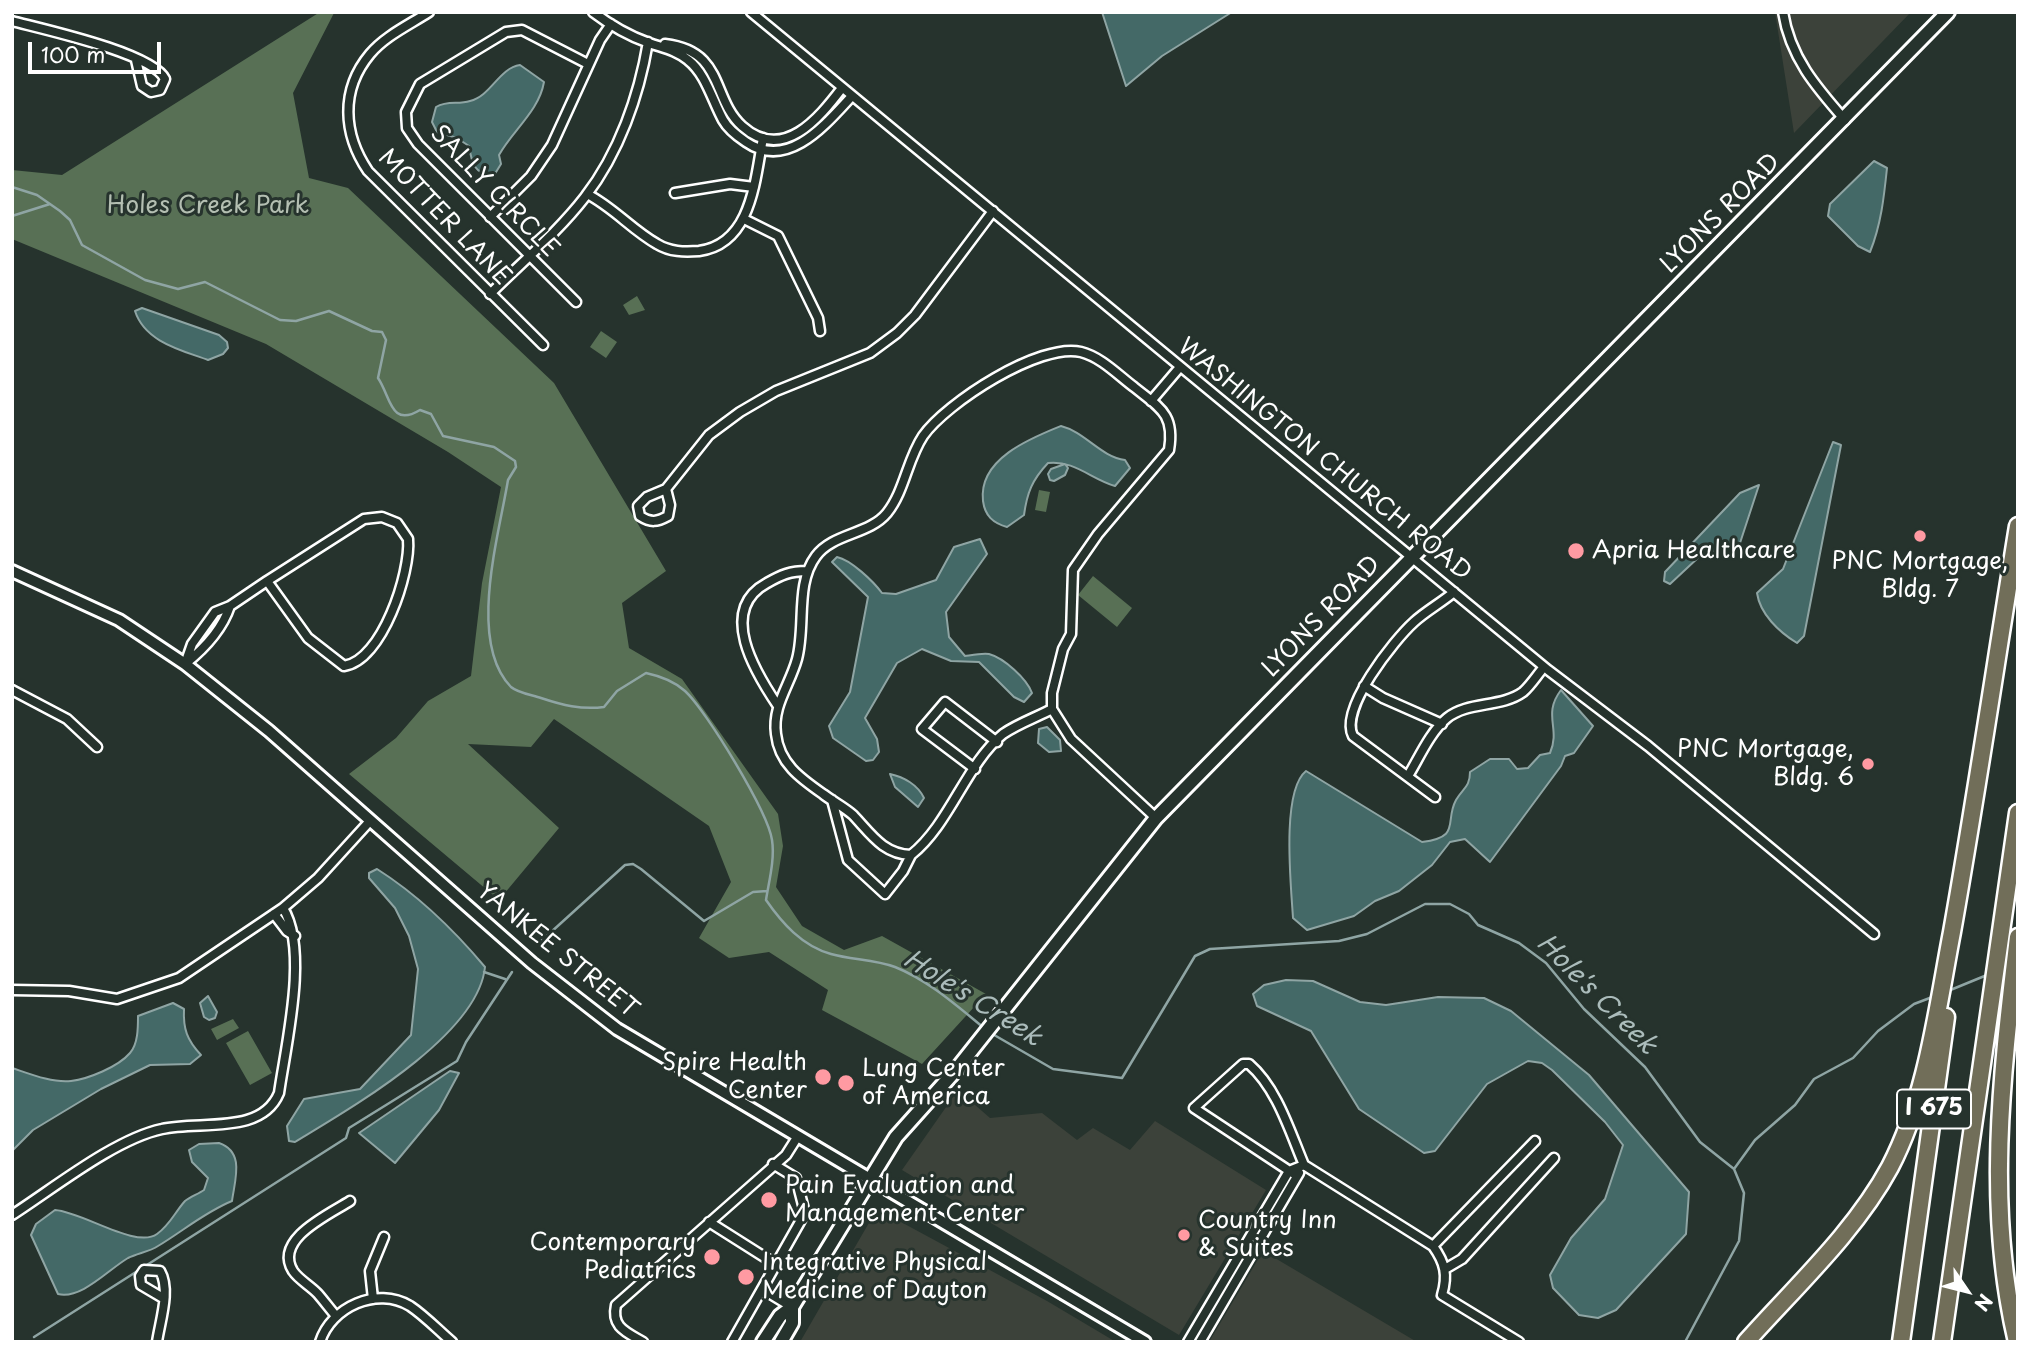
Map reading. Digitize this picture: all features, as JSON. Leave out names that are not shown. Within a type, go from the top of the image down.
[{"type":"highway","name":"I 675","points":[[1901,1342],[1949,997],[1962,875],[2018,526]]},
{"type":"highway","name":"I 675","points":[[1942,1342],[2018,813]]},
{"type":"highway","points":[[1746,1342],[1858,1215],[1890,1166],[1908,1123],[1934,1031],[1962,875]]},
{"type":"highway","points":[[2017,1342],[2006,1295],[2001,1246],[1998,1141],[2001,1080],[2018,937]]},
{"type":"main road","name":"LYONS ROAD","points":[[763,1342],[780,1316],[792,1307],[896,1138],[956,1070],[1156,818],[1411,555],[1845,120],[1948,12]]},
{"type":"main road","name":"LYONS ROAD","points":[[781,1342],[792,1323],[792,1307]]},
{"type":"street","name":"MOTTER LANE","points":[[429,12],[387,39],[371,53],[357,73],[350,98],[349,122],[353,149],[368,171],[543,345]]},
{"type":"street","points":[[593,12],[648,42],[677,52],[691,62],[701,75],[726,124],[737,136],[761,149],[786,149],[800,145],[825,125],[852,96]]},
{"type":"street","name":"WASHINGTON CHURCH ROAD","points":[[751,12],[1544,667],[1648,746],[1874,934]]},
{"type":"street","points":[[1783,12],[1794,51],[1805,72],[1845,120]]},
{"type":"street","points":[[12,21],[85,40],[129,54],[136,60]]},
{"type":"street","points":[[490,217],[531,176],[552,145],[588,64],[611,24]]},
{"type":"street","name":"SALLY CIRCLE","points":[[576,302],[418,144],[407,128],[406,113],[420,84],[506,32],[522,30],[588,64]]},
{"type":"street","points":[[490,294],[587,194],[624,127],[643,74],[648,42]]},
{"type":"street","points":[[648,42],[680,46],[693,52],[715,77],[741,125],[763,138],[795,136],[819,118],[842,88]]},
{"type":"street","points":[[587,194],[606,204],[658,245],[683,253],[708,249],[728,238],[744,219],[754,187],[763,138]]},
{"type":"street","points":[[675,193],[730,184],[754,187]]},
{"type":"street","points":[[666,489],[670,505],[668,516],[658,522],[648,522],[640,516],[638,506],[647,497],[666,489],[709,435],[740,412],[776,391],[870,353],[897,333],[915,315],[993,211]]},
{"type":"street","points":[[744,219],[778,236],[818,318],[820,331]]},
{"type":"street","points":[[911,855],[899,855],[883,848],[851,813],[783,761],[775,734],[778,706],[798,658],[807,571],[817,554],[835,541],[875,524],[887,513],[924,436],[940,419],[1007,369],[1045,355],[1079,352],[1096,358],[1169,418],[1172,434],[1169,450],[1098,534],[1073,570],[1071,634],[1055,676],[1052,709],[1071,739],[1156,818]]},
{"type":"street","points":[[1151,401],[1180,367]]},
{"type":"street","points":[[185,664],[202,651],[226,617],[230,606],[267,581],[364,519],[391,519],[402,528],[408,539],[408,555],[394,609],[365,655],[353,664],[344,666],[336,662],[312,643],[267,581]]},
{"type":"street","name":"YANKEE STREET","points":[[12,570],[119,620],[185,664],[269,731],[589,1010],[639,1043],[1145,1342]]},
{"type":"street","points":[[778,706],[748,656],[744,634],[745,602],[753,591],[789,571],[807,571]]},
{"type":"street","points":[[1434,797],[1353,736],[1349,728],[1354,704],[1364,686],[1415,621],[1454,592]]},
{"type":"street","points":[[1408,776],[1448,717],[1477,705],[1506,700],[1522,692],[1544,667]]},
{"type":"street","points":[[1364,686],[1442,724]]},
{"type":"street","points":[[12,690],[67,719],[97,747]]},
{"type":"street","points":[[975,769],[922,730],[945,702],[997,742]]},
{"type":"street","points":[[832,800],[848,860],[885,894],[903,871],[911,855],[924,845],[975,769],[1003,734],[1052,709]]},
{"type":"street","points":[[12,990],[69,991],[117,999],[180,978],[283,908],[318,878],[370,821]]},
{"type":"street","points":[[12,1215],[144,1134],[174,1126],[250,1120],[271,1107],[279,1093],[296,957],[295,936],[283,908]]},
{"type":"street","points":[[274,914],[287,931],[295,936]]},
{"type":"street","points":[[1293,1174],[1194,1108],[1243,1064],[1256,1070],[1282,1114],[1304,1164],[1433,1246],[1444,1261],[1446,1281],[1442,1295],[1519,1342]]},
{"type":"street","points":[[643,1342],[620,1329],[614,1315],[616,1305],[773,1164],[786,1156],[798,1136]]},
{"type":"street","points":[[1433,1246],[1535,1141]]},
{"type":"street","points":[[1445,1269],[1461,1259],[1554,1158]]},
{"type":"street","points":[[732,1342],[764,1290],[805,1213],[796,1178],[773,1164]]},
{"type":"street","points":[[1188,1342],[1241,1262],[1293,1174],[1304,1164]]},
{"type":"street","points":[[335,1316],[317,1293],[293,1271],[291,1260],[294,1240],[306,1227],[350,1201]]},
{"type":"street","points":[[709,1222],[777,1265]]},
{"type":"street","points":[[373,1299],[370,1271],[384,1237]]},
{"type":"street","points":[[1200,1342],[1241,1262]]},
{"type":"street","points":[[764,1290],[792,1307]]},
{"type":"street","points":[[157,1342],[163,1298]]},
{"type":"street","points":[[320,1342],[335,1316],[353,1304],[373,1299],[394,1300],[410,1307],[452,1342]]},
{"type":"shaded area","points":[[1775,12],[1911,12],[1794,133]]},
{"type":"shaded area","points":[[958,1090],[990,1118],[1042,1113],[1077,1140],[1093,1128],[1130,1150],[1155,1121],[1266,1190],[1179,1335],[902,1170]]},
{"type":"shaded area","points":[[877,1209],[1047,1301],[1116,1342],[800,1342]]},
{"type":"shaded area","points":[[1263,1251],[1417,1342],[1209,1342]]},
{"type":"green space","name":"Holes Creek Park","points":[[320,12],[334,13],[293,93],[309,178],[348,188],[554,383],[666,571],[622,603],[629,648],[682,679],[778,814],[783,846],[776,887],[802,926],[844,950],[882,936],[986,994],[922,1064],[822,1010],[828,990],[769,952],[729,958],[699,938],[731,882],[709,826],[554,719],[531,747],[468,744],[559,828],[499,900],[349,774],[396,738],[428,701],[471,676],[482,583],[501,487],[448,452],[266,344],[12,239],[12,170],[62,175]]},
{"type":"green space","points":[[637,296],[645,310],[629,315],[623,305]]},
{"type":"green space","points":[[601,331],[617,342],[606,358],[590,347]]},
{"type":"green space","points":[[1039,490],[1050,492],[1046,512],[1035,510]]},
{"type":"green space","points":[[1093,576],[1132,608],[1117,627],[1078,595]]},
{"type":"green space","points":[[233,1019],[239,1028],[217,1040],[211,1029]]},
{"type":"green space","points":[[248,1031],[272,1073],[250,1085],[226,1043]]},
{"type":"water","points":[[1102,12],[1232,12],[1162,56],[1126,86]]},
{"type":"water","points":[[520,65],[544,82],[537,102],[499,155],[501,164],[493,177],[475,167],[469,146],[457,138],[437,132],[432,122],[436,107],[477,98],[506,71]]},
{"type":"water","points":[[1874,161],[1887,168],[1879,221],[1870,252],[1858,246],[1828,216],[1830,204]]},
{"type":"water","points":[[142,308],[219,335],[227,342],[228,348],[223,354],[208,360],[165,343],[140,322],[135,311]]},
{"type":"water","points":[[1061,426],[1078,433],[1108,454],[1125,460],[1130,468],[1115,486],[1066,464],[1048,463],[1031,487],[1024,515],[1007,527],[994,521],[988,515],[983,501],[984,486],[989,473],[1009,452]]},
{"type":"water","points":[[1833,442],[1841,445],[1804,636],[1797,643],[1771,622],[1757,593],[1783,569]]},
{"type":"water","points":[[1065,464],[1068,468],[1065,475],[1054,481],[1050,480],[1048,474],[1051,469]]},
{"type":"water","points":[[1759,485],[1740,543],[1700,556],[1670,584],[1664,581],[1665,572],[1740,493]]},
{"type":"water","points":[[980,539],[987,554],[946,612],[949,637],[965,656],[989,654],[1008,664],[1032,693],[1024,702],[1014,697],[979,662],[951,661],[922,649],[897,663],[865,718],[877,739],[879,752],[873,760],[866,761],[833,738],[829,726],[850,692],[868,597],[832,562],[837,557],[849,562],[882,593],[896,594],[936,580],[954,547]]},
{"type":"water","points":[[1561,690],[1593,726],[1574,753],[1565,756],[1561,766],[1490,862],[1465,839],[1450,842],[1432,865],[1399,891],[1375,901],[1354,916],[1307,930],[1293,918],[1290,818],[1298,782],[1306,771],[1422,842],[1434,840],[1450,827],[1453,808],[1467,784],[1470,772],[1490,759],[1509,759],[1517,769],[1528,768],[1540,755],[1550,753],[1554,736],[1553,707]]},
{"type":"water","points":[[1047,727],[1060,740],[1061,751],[1049,752],[1038,743],[1039,729]]},
{"type":"water","points":[[890,774],[905,779],[918,789],[924,798],[918,807],[895,787]]},
{"type":"water","points":[[377,869],[435,914],[485,967],[477,993],[460,1019],[408,1068],[318,1128],[295,1142],[289,1141],[287,1126],[304,1099],[360,1089],[411,1035],[418,969],[409,936],[395,908],[369,878],[369,873]]},
{"type":"water","points":[[1286,980],[1313,981],[1360,1002],[1386,1005],[1438,997],[1484,998],[1511,1011],[1589,1075],[1689,1192],[1686,1234],[1616,1310],[1598,1318],[1579,1315],[1553,1288],[1550,1275],[1571,1238],[1605,1199],[1623,1145],[1605,1122],[1552,1070],[1542,1063],[1528,1061],[1487,1084],[1435,1151],[1424,1153],[1359,1109],[1311,1031],[1257,1006],[1253,994],[1264,985]]},
{"type":"water","points":[[208,996],[217,1012],[215,1018],[209,1020],[204,1017],[200,1003]]},
{"type":"water","points":[[173,1003],[184,1009],[187,1034],[201,1055],[190,1064],[150,1065],[101,1089],[33,1130],[12,1151],[12,1068],[56,1081],[71,1081],[94,1075],[118,1063],[133,1049],[138,1031],[138,1016]]},
{"type":"water","points":[[450,1071],[459,1073],[439,1110],[395,1163],[359,1133]]},
{"type":"water","points":[[219,1143],[227,1147],[235,1160],[232,1201],[203,1216],[155,1248],[128,1258],[85,1288],[67,1295],[58,1294],[31,1235],[36,1224],[55,1210],[67,1212],[123,1234],[148,1237],[157,1234],[185,1201],[204,1190],[208,1178],[192,1162],[189,1150],[199,1144]]},
{"type":"waterway","name":"Hole's Creek","points":[[12,187],[37,195],[60,211],[70,220],[82,245],[145,280],[178,289],[205,282],[280,320],[296,321],[329,311],[372,331],[382,332],[386,340],[378,378],[397,413],[410,415],[420,410],[431,414],[443,436],[494,447],[515,461],[516,467],[508,480],[493,558],[488,616],[491,643],[498,667],[511,687],[556,703],[587,708],[604,707],[617,691],[646,673],[667,679],[681,687],[721,739],[768,826],[773,847],[766,900],[786,925],[821,950],[839,956],[887,964],[907,972],[942,994],[984,1028]]},
{"type":"waterway","points":[[12,216],[50,204]]},
{"type":"waterway","points":[[539,943],[625,865],[633,864],[641,869],[704,921],[753,892],[767,891]]},
{"type":"waterway","name":"Hole's Creek","points":[[989,1032],[1053,1069],[1122,1078],[1195,956],[1210,949],[1339,941],[1367,934],[1425,904],[1450,904],[1469,914],[1478,925],[1519,943],[1546,963],[1584,1009],[1645,1067],[1700,1142],[1734,1169],[1744,1193],[1739,1241],[1685,1342]]},
{"type":"waterway","points":[[484,972],[505,979]]},
{"type":"waterway","points":[[34,1337],[346,1138],[349,1128],[457,1061],[466,1042],[512,972]]},
{"type":"waterway","points":[[1948,991],[1987,975]]},
{"type":"waterway","points":[[1734,1169],[1755,1140],[1795,1105],[1814,1079],[1853,1058],[1878,1031],[1914,1004],[1935,996]]},
{"type":"place","name":"PNC Mortgage, Bldg. 7","points":[[1920,536]]},
{"type":"place","name":"Apria Healthcare","points":[[1576,551]]},
{"type":"place","name":"PNC Mortgage, Bldg. 6","points":[[1868,764]]},
{"type":"place","name":"Spire Health Center","points":[[823,1077]]},
{"type":"place","name":"Lung Center of America","points":[[846,1083]]},
{"type":"place","name":"Pain Evaluation and Management Center","points":[[769,1200]]},
{"type":"place","name":"Country Inn & Suites","points":[[1184,1235]]},
{"type":"place","name":"Contemporary Pediatrics","points":[[712,1257]]},
{"type":"place","name":"Integrative Physical Medicine of Dayton","points":[[746,1277]]}]
